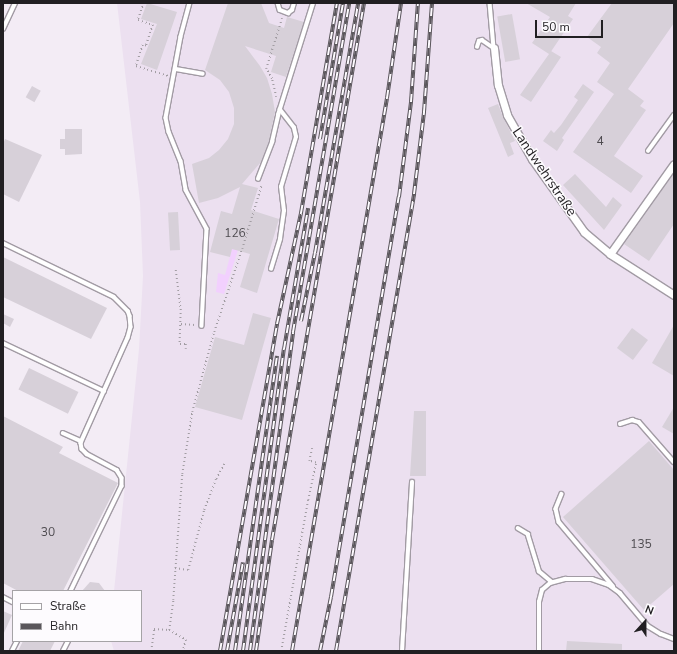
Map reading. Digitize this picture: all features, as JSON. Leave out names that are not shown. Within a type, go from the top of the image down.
[{"type":"street","name":"Landwehrstraße","points":[[494,48],[498,85],[507,115],[520,140],[584,232],[610,254],[674,295]]},
{"type":"street","points":[[610,254],[674,164]]},
{"type":"lane","points":[[3,29],[15,3]]},
{"type":"lane","points":[[190,3],[181,37],[176,69],[167,104],[166,118],[169,132],[181,161],[186,190],[207,229],[202,326]]},
{"type":"lane","points":[[278,3],[280,10],[284,13],[288,13],[292,10],[294,3]]},
{"type":"lane","points":[[258,179],[272,142],[280,110],[313,3]]},
{"type":"lane","name":"Landwehrstraße","points":[[490,3],[494,48]]},
{"type":"lane","points":[[477,47],[478,42],[482,40],[494,48]]},
{"type":"lane","points":[[176,69],[203,74]]},
{"type":"lane","points":[[271,269],[280,239],[282,225],[284,199],[281,187],[296,137],[294,128],[280,110]]},
{"type":"lane","points":[[648,152],[674,116]]},
{"type":"lane","points":[[3,243],[114,297],[128,311],[131,321],[130,332],[81,441],[81,446],[87,454],[117,470],[122,478],[122,486],[70,590]]},
{"type":"lane","points":[[3,343],[104,391]]},
{"type":"lane","points":[[620,424],[632,420],[639,422],[674,462]]},
{"type":"lane","points":[[63,433],[81,441]]},
{"type":"lane","points":[[402,651],[412,482]]},
{"type":"lane","points":[[562,494],[556,509],[559,522],[648,626],[661,634],[674,639]]},
{"type":"lane","points":[[518,528],[528,534],[539,571],[552,582]]},
{"type":"lane","points":[[539,651],[540,597],[543,588],[552,582],[565,579],[592,579],[609,585],[616,590]]},
{"type":"lane","points":[[3,597],[12,602]]},
{"type":"lane","points":[[12,651],[16,642]]},
{"type":"lane","points":[[63,651],[68,642]]},
{"type":"path","points":[[144,3],[138,20],[156,26]]},
{"type":"path","points":[[280,110],[272,79],[266,69],[284,13]]},
{"type":"path","points":[[152,25],[146,46],[143,45],[136,66],[163,75]]},
{"type":"path","points":[[169,630],[182,474],[192,412],[214,332],[261,187],[258,179]]},
{"type":"path","points":[[176,270],[181,309],[180,344],[186,344],[186,350]]},
{"type":"path","points":[[282,651],[308,500],[316,463],[309,461],[312,448]]},
{"type":"path","points":[[175,568],[188,570],[204,510],[216,479],[225,463]]},
{"type":"path","points":[[151,651],[154,629],[169,630],[186,640],[183,651]]},
{"type":"shaded area","points":[[117,3],[674,3],[674,651],[114,651],[111,642],[142,642],[142,590],[114,590],[139,349],[143,276],[140,202]]},
{"type":"shaded area","points":[[232,249],[238,250],[224,294],[216,292],[218,273],[225,275]]},
{"type":"building","points":[[147,3],[177,12],[157,70],[141,64],[157,24],[141,19]]},
{"type":"building","points":[[228,3],[261,3],[269,23],[284,28],[287,17],[304,22],[286,77],[271,72],[276,56],[245,46],[267,78],[272,94],[275,112],[269,141],[261,162],[242,184],[258,188],[251,210],[279,219],[257,293],[240,287],[250,254],[232,249],[230,257],[210,252],[221,211],[232,214],[240,187],[218,198],[199,203],[192,164],[209,158],[219,150],[228,139],[234,124],[234,108],[229,92],[220,80],[205,70]]},
{"type":"building","points":[[526,3],[576,3],[568,16],[573,19],[551,51],[561,57],[531,102],[520,95],[549,54],[532,43],[550,17]]},
{"type":"building","points":[[612,3],[674,3],[674,23],[628,89],[644,101],[640,106],[646,110],[614,156],[643,176],[631,193],[573,152],[614,94],[597,82],[610,63],[597,53],[601,47],[587,37]]},
{"type":"building","points":[[512,14],[520,59],[505,62],[497,17]]},
{"type":"building","points":[[583,84],[594,92],[562,138],[564,140],[557,151],[543,141],[551,130],[554,133],[561,125],[578,100],[574,97]]},
{"type":"building","points":[[32,86],[41,91],[34,102],[26,97]]},
{"type":"building","points":[[498,104],[515,141],[510,143],[514,154],[508,157],[488,108]]},
{"type":"building","points":[[65,129],[82,129],[82,154],[65,155],[65,149],[60,149],[60,139],[65,139]]},
{"type":"building","points":[[5,139],[42,155],[19,202],[3,194],[3,144]]},
{"type":"building","points":[[674,173],[674,224],[649,261],[624,244]]},
{"type":"building","points":[[575,174],[606,207],[613,197],[622,205],[604,230],[563,185]]},
{"type":"building","points":[[178,212],[180,250],[170,250],[168,213]]},
{"type":"building","points":[[3,257],[107,308],[91,339],[3,297]]},
{"type":"building","points":[[253,313],[271,318],[242,420],[195,407],[215,337],[244,345]]},
{"type":"building","points":[[3,314],[14,319],[10,327],[3,323]]},
{"type":"building","points":[[674,325],[674,376],[652,363]]},
{"type":"building","points":[[632,328],[648,340],[633,360],[617,348]]},
{"type":"building","points":[[29,368],[78,392],[68,414],[18,390]]},
{"type":"building","points":[[674,407],[674,434],[662,427]]},
{"type":"building","points":[[414,411],[426,411],[426,476],[410,476]]},
{"type":"building","points":[[3,416],[63,447],[59,453],[118,483],[64,590],[16,590],[3,583]]},
{"type":"building","points":[[649,441],[674,470],[674,584],[644,610],[563,517]]},
{"type":"building","points":[[90,582],[99,583],[104,590],[83,590]]},
{"type":"building","points":[[3,611],[12,615],[3,635]]},
{"type":"building","points":[[567,641],[622,644],[622,651],[566,651]]},
{"type":"building","points":[[22,642],[54,642],[50,651],[18,651]]},
{"type":"railway","points":[[220,651],[277,324],[301,213],[337,3]]},
{"type":"railway","points":[[320,139],[343,3]]},
{"type":"railway","points":[[250,651],[293,332],[349,3]]},
{"type":"railway","points":[[301,321],[315,253],[358,3]]},
{"type":"railway","points":[[256,651],[272,540],[364,3]]},
{"type":"railway","points":[[292,651],[387,98],[401,3]]},
{"type":"railway","points":[[320,651],[331,597],[399,197],[411,102],[418,3]]},
{"type":"railway","points":[[336,651],[414,194],[424,112],[432,3]]},
{"type":"railway","points":[[243,651],[284,349],[308,208]]},
{"type":"railway","points":[[235,651],[277,356]]},
{"type":"railway","points":[[227,651],[243,562]]}]
